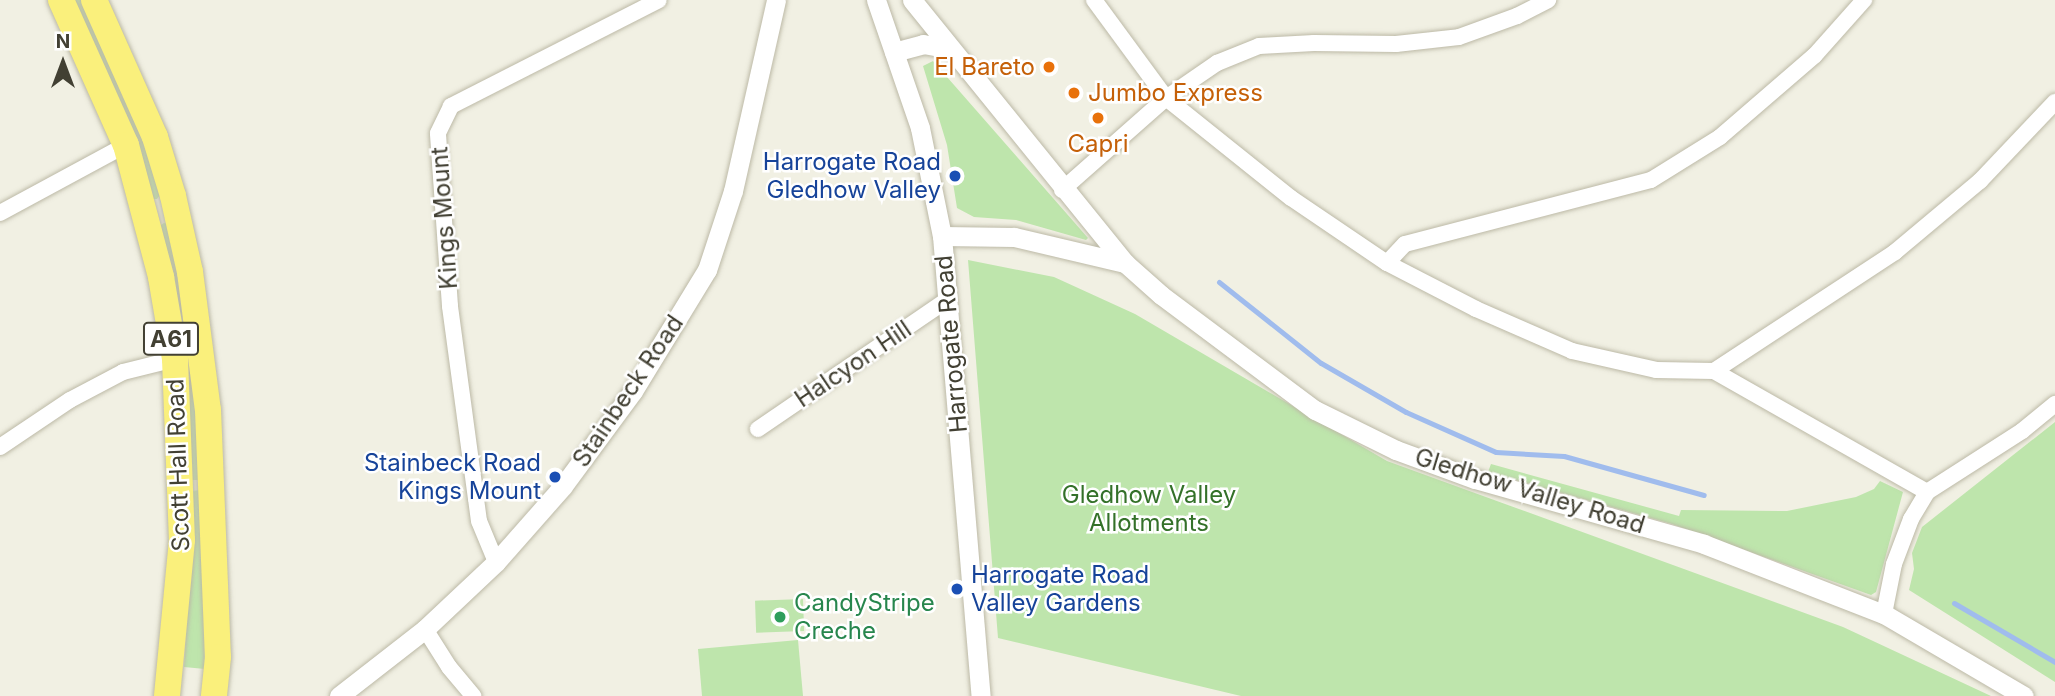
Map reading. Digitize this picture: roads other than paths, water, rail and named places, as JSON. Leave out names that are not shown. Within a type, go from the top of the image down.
[{"type":"highway","name":"Scott Hall Road","points":[[61,0],[126,145],[161,277],[175,359],[183,540],[167,696]]},
{"type":"highway","name":"Scott Hall Road","points":[[94,0],[155,136],[173,196],[190,272],[209,423],[217,643],[214,696]]},
{"type":"street","name":"Kings Mount","points":[[496,562],[479,521],[450,306],[438,133],[451,106],[659,0]]},
{"type":"street","name":"Stainbeck Road","points":[[339,696],[425,629],[496,562],[563,486],[634,391],[707,270],[733,191],[776,0]]},
{"type":"street","name":"Harrogate Road","points":[[876,0],[920,128],[942,236],[981,696]]},
{"type":"street","name":"Gledhow Valley Road","points":[[912,0],[1062,190],[1125,263],[1161,295],[1315,410],[1396,450],[1475,479],[1704,544],[1884,614],[2024,696]]},
{"type":"street","points":[[1094,0],[1166,98],[1291,198],[1387,262],[1476,309],[1572,351],[1656,370],[1714,371],[1927,492]]},
{"type":"street","points":[[1062,190],[1166,98],[1217,63],[1259,46],[1396,44],[1459,37],[1517,16],[1548,0]]},
{"type":"street","points":[[1387,262],[1405,244],[1651,180],[1720,137],[1815,55],[1864,0]]},
{"type":"street","points":[[894,52],[923,44],[951,49]]},
{"type":"street","points":[[1714,371],[1895,252],[1980,181],[2055,102]]},
{"type":"street","points":[[0,212],[126,145]]},
{"type":"street","points":[[942,236],[1014,237],[1125,263]]},
{"type":"street","name":"Halcyon Hill","points":[[758,429],[947,300]]},
{"type":"street","points":[[0,447],[70,400],[123,372],[175,359]]},
{"type":"street","points":[[1884,614],[1894,564],[1911,519],[1927,492],[2022,431],[2055,404]]},
{"type":"street","points":[[425,629],[449,667],[473,696]]},
{"type":"waterway","points":[[1219,282],[1321,363],[1406,412],[1496,452],[1564,456],[1704,495]]},
{"type":"waterway","points":[[1954,603],[2055,662]]},
{"type":"place","name":"El Bareto","points":[[1049,67]]},
{"type":"place","name":"Jumbo Express","points":[[1074,93]]},
{"type":"place","name":"Capri","points":[[1098,118]]},
{"type":"place","name":"Harrogate Road Gledhow Valley","points":[[955,176]]},
{"type":"place","name":"Stainbeck Road Kings Mount","points":[[555,477]]},
{"type":"place","name":"Harrogate Road Valley Gardens","points":[[957,589]]},
{"type":"place","name":"CandyStripe Creche","points":[[780,617]]},
{"type":"park label","name":"Gledhow Valley Allotments","points":[[1149,509]]}]
